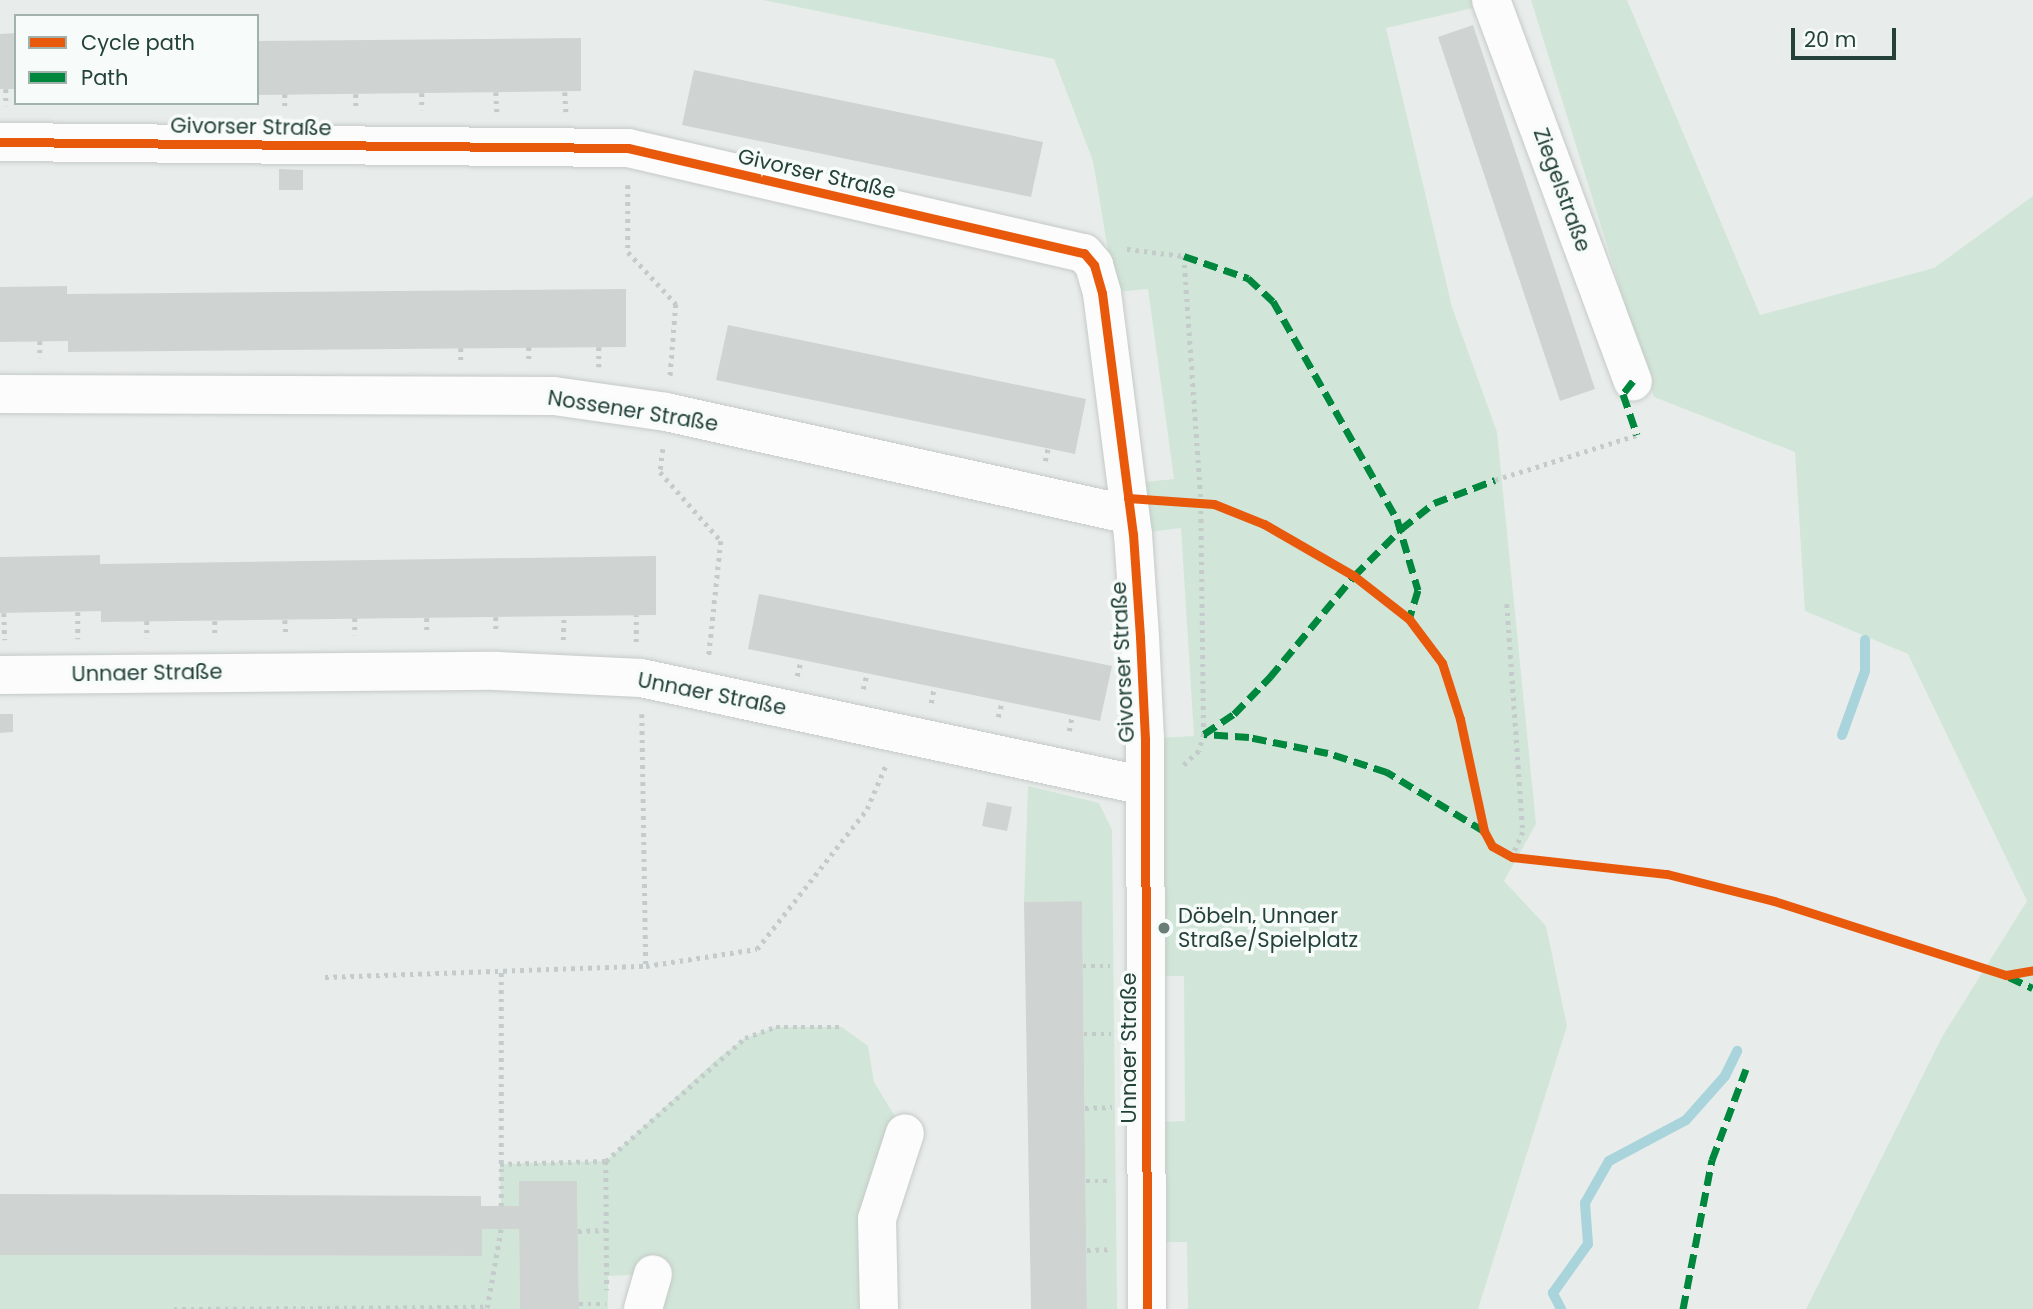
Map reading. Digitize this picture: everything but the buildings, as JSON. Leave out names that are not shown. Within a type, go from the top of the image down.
[{"type":"street","name":"Ziegelstraße","points":[[1491,0],[1633,381]]},
{"type":"street","name":"Givorser Straße","points":[[0,142],[628,148],[1084,253],[1102,293],[1129,515],[1140,637],[1145,786]]},
{"type":"street","name":"Nossener Straße","points":[[0,394],[554,396],[666,412],[1129,515]]},
{"type":"street","name":"Unnaer Straße","points":[[0,675],[523,671],[641,678],[1145,786],[1147,1309]]},
{"type":"street","points":[[878,1309],[877,1219],[905,1133]]},
{"type":"path","points":[[628,183],[628,252],[676,304],[673,337]]},
{"type":"path","points":[[1089,259],[1104,247],[1184,256],[1201,502],[1204,734],[1199,751],[1172,776],[1145,786]]},
{"type":"path","points":[[1495,480],[1637,435]]},
{"type":"path","points":[[660,472],[721,541],[705,691]]},
{"type":"path","points":[[1507,604],[1523,832],[1512,857]]},
{"type":"path","points":[[641,678],[646,966]]},
{"type":"path","points":[[325,977],[646,966],[757,949],[867,809],[890,756]]},
{"type":"path","points":[[1113,952],[1113,979]]},
{"type":"path","points":[[1083,966],[1113,965]]},
{"type":"path","points":[[501,972],[501,1206]]},
{"type":"path","points":[[1114,1020],[1114,1046]]},
{"type":"path","points":[[500,1164],[606,1161],[745,1038],[776,1027],[842,1027]]},
{"type":"path","points":[[1084,1034],[1114,1034]]},
{"type":"path","points":[[1115,1095],[1115,1119]]},
{"type":"path","points":[[1085,1108],[1115,1107]]},
{"type":"path","points":[[579,1304],[628,1299],[606,1230],[606,1161]]},
{"type":"path","points":[[1086,1181],[1115,1181]]},
{"type":"path","points":[[174,1309],[487,1308],[501,1229]]},
{"type":"path","points":[[578,1231],[606,1230]]},
{"type":"path","points":[[1087,1250],[1116,1251]]},
{"type":"green space","points":[[763,0],[1508,0],[1386,28],[1452,307],[1497,432],[1536,824],[1504,881],[1546,926],[1567,1026],[1478,1309],[1188,1309],[1187,1242],[1157,1242],[1156,1122],[1185,1121],[1184,976],[1155,976],[1158,738],[1194,736],[1181,528],[1142,533],[1136,483],[1174,479],[1148,289],[1115,292],[1093,161],[1054,59]]},
{"type":"green space","points":[[1531,0],[1627,0],[1760,315],[1934,268],[2033,196],[2033,1309],[1806,1309],[1942,1037],[2027,901],[1908,654],[1805,611],[1795,452],[1654,397]]},
{"type":"green space","points":[[1028,786],[1099,803],[1112,830],[1117,1309],[1087,1309],[1082,901],[1024,902]]},
{"type":"green space","points":[[776,1027],[842,1027],[868,1046],[874,1082],[905,1133],[879,1309],[643,1309],[653,1274],[608,1276],[608,1309],[579,1309],[577,1181],[519,1181],[519,1206],[501,1206],[500,1164],[606,1161],[716,1060],[745,1038]]},
{"type":"green space","points":[[482,1229],[519,1229],[520,1309],[0,1309],[0,1255],[482,1256]]},
{"type":"waterway","points":[[1842,735],[1865,671],[1865,640]]},
{"type":"waterway","points":[[1561,1309],[1553,1293],[1588,1244],[1585,1203],[1609,1161],[1686,1120],[1725,1076],[1737,1051]]},
{"type":"marked path","points":[[1184,256],[1248,278],[1273,301],[1397,519],[1418,590],[1409,619]]},
{"type":"marked path","points":[[1633,381],[1623,394],[1637,435]]},
{"type":"marked path","points":[[1484,831],[1387,772],[1328,753],[1249,737],[1204,734],[1234,714],[1270,677],[1354,576],[1401,529],[1434,503],[1495,480]]},
{"type":"marked path","points":[[2009,977],[2033,988]]},
{"type":"marked path","points":[[1683,1309],[1712,1160],[1746,1069]]},
{"type":"cycle path","points":[[0,142],[628,148],[1084,253],[1094,265],[1102,293],[1133,534],[1140,637],[1145,739],[1147,1309]]},
{"type":"cycle path","points":[[1128,498],[1214,504],[1264,524],[1354,576],[1409,619],[1442,663],[1460,719],[1484,831],[1492,846],[1512,857],[1667,874],[1774,901],[2006,975],[2033,970]]},
{"type":"place","name":"Döbeln, Unnaer Straße/Spielplatz","points":[[1164,928]]}]
